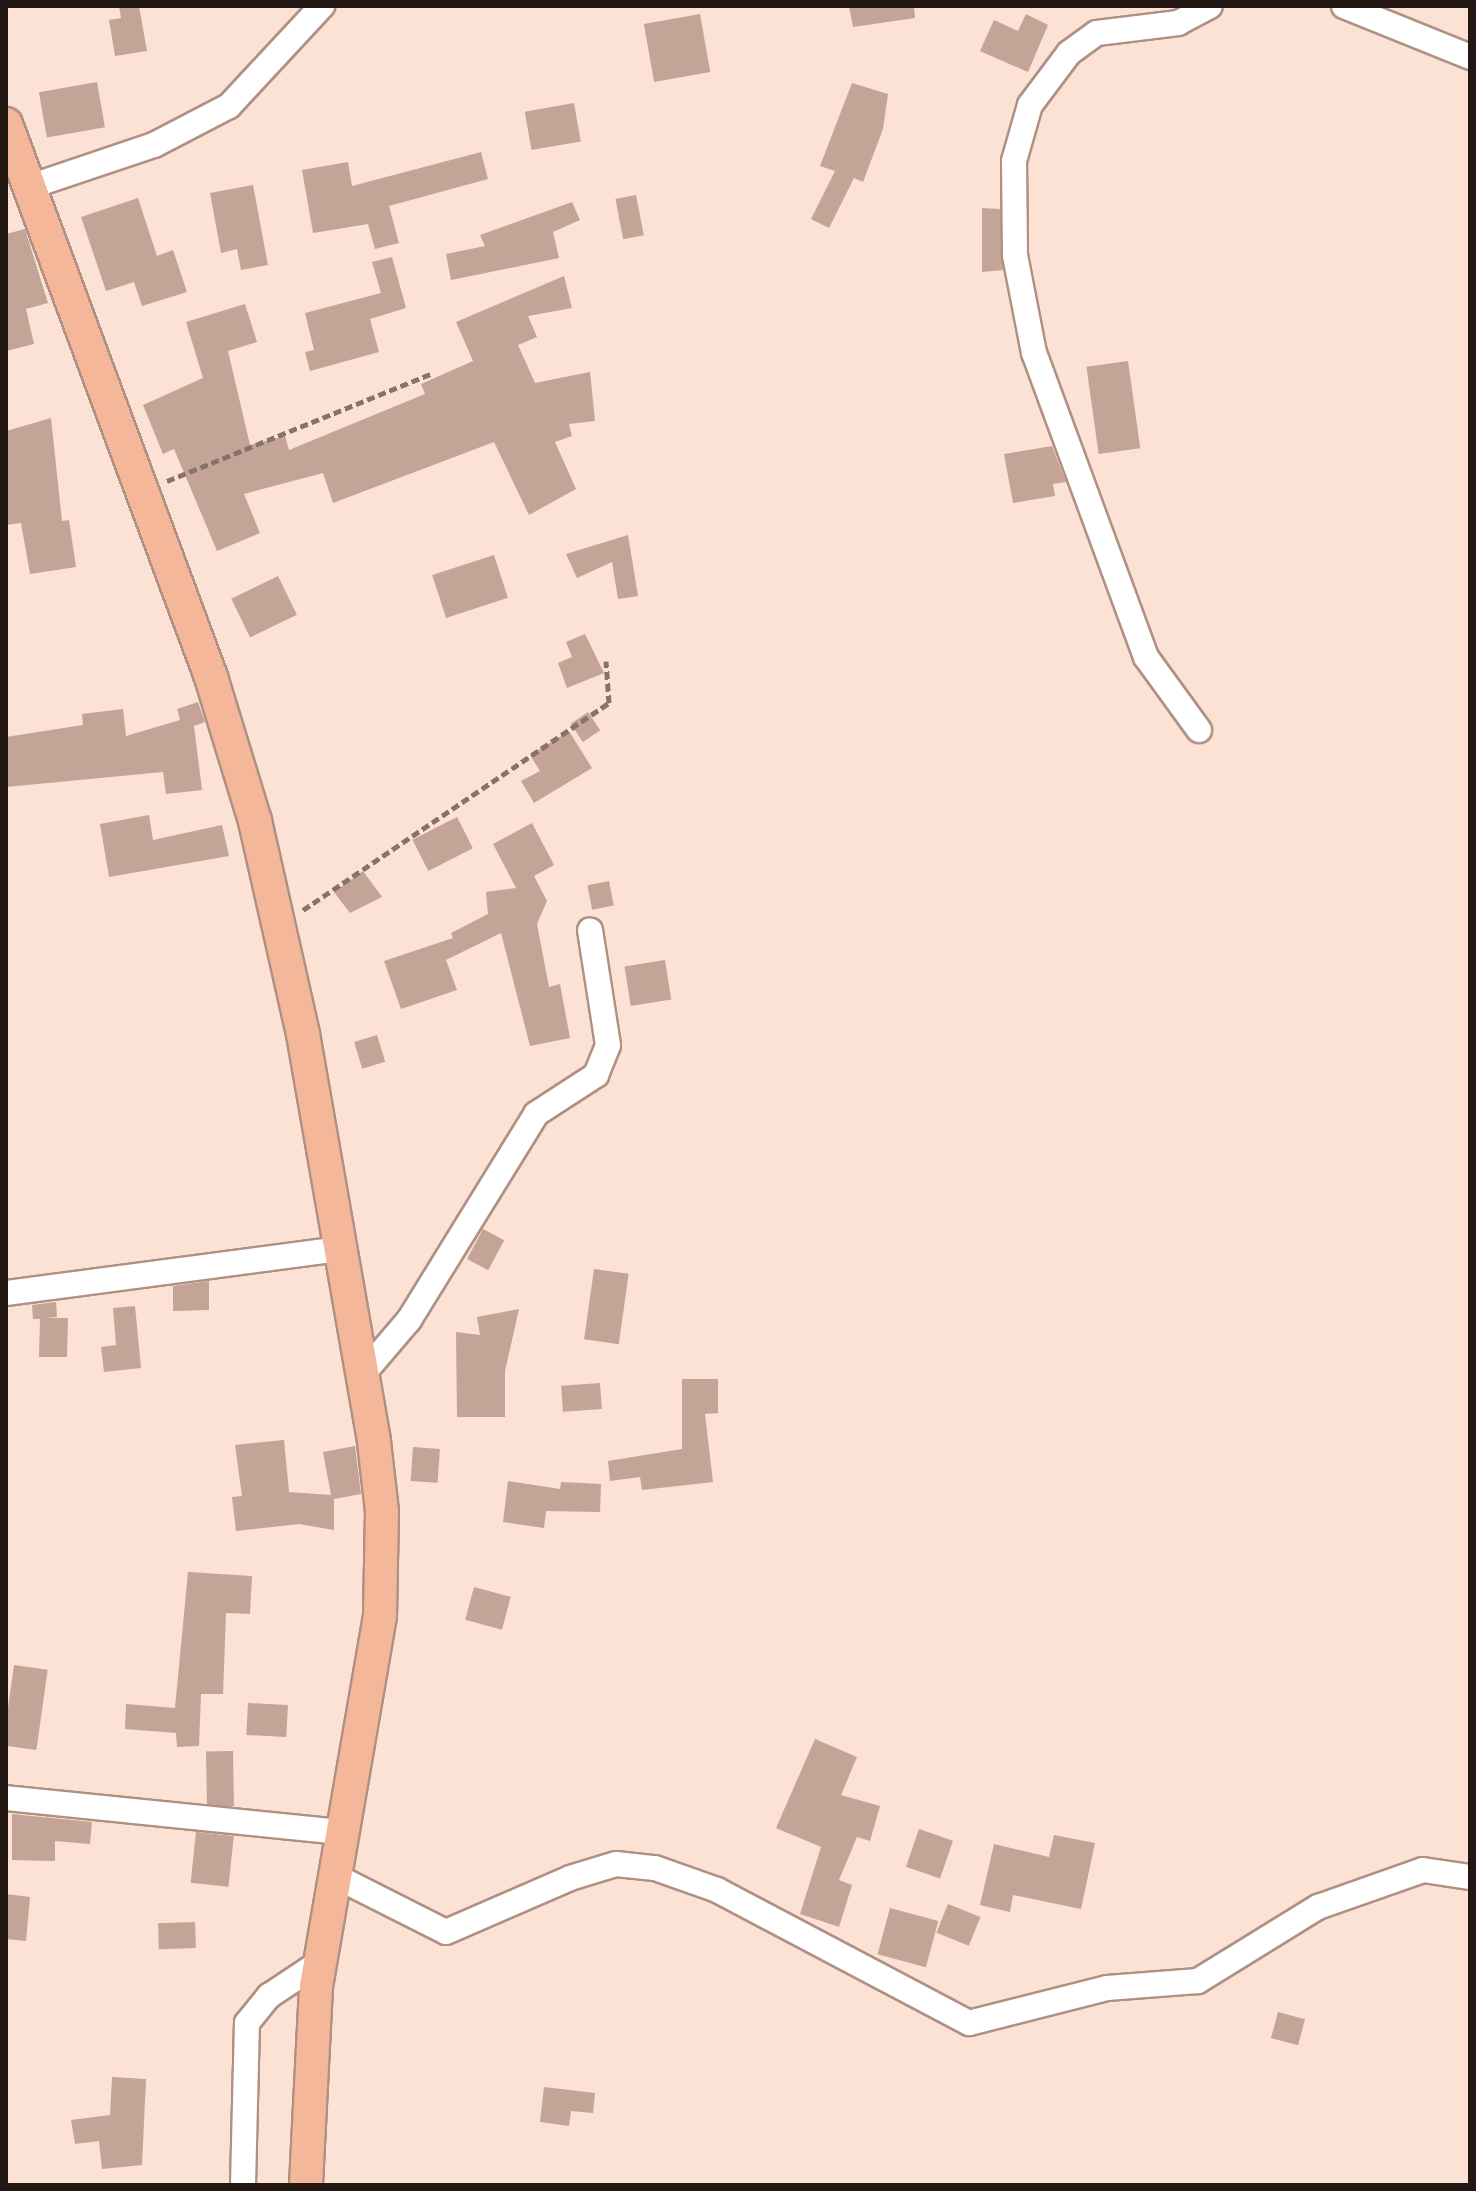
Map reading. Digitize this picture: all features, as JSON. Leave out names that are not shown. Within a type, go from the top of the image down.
[{"type":"main road","points":[[6,124],[20,185],[144,490],[211,677],[278,926],[340,1249],[382,1511],[380,1616],[320,1962],[306,2185]]},
{"type":"street","points":[[20,185],[154,145],[229,106],[322,6]]},
{"type":"street","points":[[1199,730],[1146,657],[1034,353],[1015,255],[1014,161],[1030,105],[1069,53],[1097,33],[1178,23],[1210,6]]},
{"type":"street","points":[[1344,6],[1470,57]]},
{"type":"street","points":[[362,1375],[409,1320],[536,1114],[596,1075],[608,1045],[590,930]]},
{"type":"street","points":[[6,1293],[340,1249]]},
{"type":"street","points":[[6,1798],[343,1832]]},
{"type":"street","points":[[335,1876],[446,1932],[570,1878],[616,1864],[655,1868],[717,1890],[969,2023],[1107,1988],[1198,1981],[1318,1907],[1423,1870],[1470,1877]]},
{"type":"street","points":[[243,2185],[247,2023],[269,1996],[320,1962]]},
{"type":"path","points":[[144,490],[431,374]]},
{"type":"path","points":[[278,926],[609,703],[606,661]]},
{"type":"building","points":[[119,6],[139,6],[147,51],[115,56],[109,20],[121,18]]},
{"type":"building","points":[[849,6],[914,6],[915,18],[853,27]]},
{"type":"building","points":[[700,14],[710,72],[654,82],[644,24]]},
{"type":"building","points":[[1026,14],[1048,25],[1028,72],[980,51],[994,20],[1018,31]]},
{"type":"building","points":[[97,82],[105,127],[47,138],[39,92]]},
{"type":"building","points":[[852,83],[888,94],[883,129],[863,182],[854,178],[829,228],[811,219],[835,171],[820,166]]},
{"type":"building","points":[[574,103],[581,141],[532,150],[525,112]]},
{"type":"building","points":[[481,152],[488,179],[389,206],[399,243],[375,249],[368,224],[313,233],[302,170],[348,162],[352,186]]},
{"type":"building","points":[[253,185],[268,265],[241,270],[237,249],[221,253],[210,193]]},
{"type":"building","points":[[636,195],[644,235],[623,239],[615,199]]},
{"type":"building","points":[[138,198],[157,256],[173,250],[187,292],[142,306],[134,282],[106,291],[81,217]]},
{"type":"building","points":[[572,202],[580,220],[553,232],[559,258],[451,280],[446,254],[485,246],[480,235]]},
{"type":"building","points":[[982,208],[1000,209],[1003,270],[982,272]]},
{"type":"building","points":[[25,229],[48,303],[26,309],[34,344],[6,351],[6,234]]},
{"type":"building","points":[[392,257],[406,308],[370,319],[379,352],[310,371],[305,352],[314,350],[305,313],[381,293],[372,262]]},
{"type":"building","points":[[564,276],[572,308],[528,316],[537,337],[518,345],[535,383],[590,372],[595,421],[569,424],[572,436],[555,442],[576,489],[529,515],[494,442],[333,503],[323,473],[244,494],[260,533],[217,551],[174,449],[163,454],[143,405],[203,378],[186,322],[245,304],[257,342],[228,351],[250,445],[285,436],[289,450],[425,394],[421,384],[473,361],[456,322]]},
{"type":"building","points":[[1128,361],[1140,448],[1099,454],[1086,367]]},
{"type":"building","points":[[51,418],[62,521],[69,520],[76,567],[30,574],[21,523],[6,525],[6,431]]},
{"type":"building","points":[[1052,446],[1066,482],[1053,484],[1055,496],[1013,503],[1004,454]]},
{"type":"building","points":[[628,535],[638,596],[618,599],[612,562],[577,578],[566,554]]},
{"type":"building","points":[[494,555],[508,598],[446,618],[432,575]]},
{"type":"building","points":[[278,576],[297,615],[250,637],[231,599]]},
{"type":"building","points":[[585,634],[604,673],[567,688],[558,663],[572,657],[566,642]]},
{"type":"building","points":[[198,702],[205,722],[194,726],[202,790],[166,794],[163,772],[6,787],[6,737],[83,725],[82,714],[123,709],[126,736],[180,720],[177,709]]},
{"type":"building","points":[[588,712],[600,730],[583,742],[571,724]]},
{"type":"building","points":[[569,731],[592,768],[534,803],[521,781],[540,771],[530,755]]},
{"type":"building","points":[[149,815],[153,840],[222,825],[229,856],[109,877],[100,824]]},
{"type":"building","points":[[457,817],[473,848],[428,871],[412,840]]},
{"type":"building","points":[[532,823],[554,865],[534,876],[547,901],[537,924],[549,987],[560,984],[570,1038],[530,1046],[501,933],[446,960],[457,990],[401,1009],[384,961],[453,938],[451,933],[488,914],[486,892],[516,888],[493,844]]},
{"type":"building","points":[[363,871],[382,897],[350,913],[334,892]]},
{"type":"building","points":[[609,881],[614,906],[592,910],[587,885]]},
{"type":"building","points":[[665,960],[671,1000],[631,1006],[625,966]]},
{"type":"building","points":[[377,1035],[385,1062],[362,1069],[354,1042]]},
{"type":"building","points":[[483,1229],[504,1240],[488,1270],[467,1259]]},
{"type":"building","points":[[594,1269],[629,1274],[619,1344],[584,1339]]},
{"type":"building","points":[[209,1281],[209,1310],[173,1311],[173,1286]]},
{"type":"building","points":[[56,1302],[57,1317],[44,1318],[68,1318],[67,1357],[39,1357],[40,1319],[33,1319],[32,1305]]},
{"type":"building","points":[[135,1306],[141,1368],[104,1372],[101,1347],[116,1345],[113,1308]]},
{"type":"building","points":[[519,1309],[505,1371],[505,1417],[457,1417],[456,1332],[480,1335],[477,1317]]},
{"type":"building","points":[[682,1379],[718,1379],[718,1413],[705,1414],[713,1482],[642,1490],[640,1477],[610,1481],[608,1461],[682,1449]]},
{"type":"building","points":[[600,1383],[602,1409],[563,1412],[561,1386]]},
{"type":"building","points":[[284,1440],[289,1492],[331,1495],[323,1452],[355,1446],[361,1494],[334,1499],[334,1530],[299,1524],[236,1531],[232,1497],[242,1496],[235,1445]]},
{"type":"building","points":[[413,1447],[440,1449],[438,1483],[411,1481]]},
{"type":"building","points":[[508,1481],[560,1489],[561,1482],[601,1484],[600,1512],[546,1511],[544,1528],[503,1522]]},
{"type":"building","points":[[188,1572],[252,1576],[250,1614],[226,1613],[223,1694],[201,1694],[199,1746],[177,1747],[176,1733],[125,1729],[126,1704],[175,1708]]},
{"type":"building","points":[[474,1587],[511,1597],[502,1630],[465,1620]]},
{"type":"building","points":[[14,1665],[48,1670],[36,1750],[6,1746]]},
{"type":"building","points":[[248,1703],[288,1705],[286,1737],[246,1735]]},
{"type":"building","points":[[815,1739],[857,1757],[841,1795],[880,1806],[870,1841],[857,1837],[839,1880],[852,1885],[839,1927],[800,1914],[821,1847],[776,1828]]},
{"type":"building","points":[[206,1751],[233,1751],[234,1806],[207,1806]]},
{"type":"building","points":[[12,1814],[92,1822],[90,1844],[55,1841],[55,1861],[12,1860]]},
{"type":"building","points":[[919,1829],[953,1841],[940,1879],[906,1867]]},
{"type":"building","points":[[196,1832],[234,1836],[228,1887],[191,1883]]},
{"type":"building","points":[[1054,1835],[1095,1843],[1081,1909],[1013,1895],[1010,1912],[980,1905],[994,1844],[1049,1857]]},
{"type":"building","points":[[6,1894],[30,1897],[26,1941],[6,1939]]},
{"type":"building","points":[[948,1904],[980,1917],[969,1946],[936,1933]]},
{"type":"building","points":[[890,1908],[938,1921],[926,1967],[878,1954]]},
{"type":"building","points":[[195,1922],[196,1948],[159,1949],[158,1923]]},
{"type":"building","points":[[1278,2012],[1305,2019],[1298,2045],[1271,2038]]},
{"type":"building","points":[[112,2077],[146,2079],[142,2165],[102,2169],[99,2141],[75,2144],[71,2120],[110,2115]]},
{"type":"building","points":[[544,2087],[595,2093],[593,2113],[571,2111],[569,2126],[540,2122]]}]
